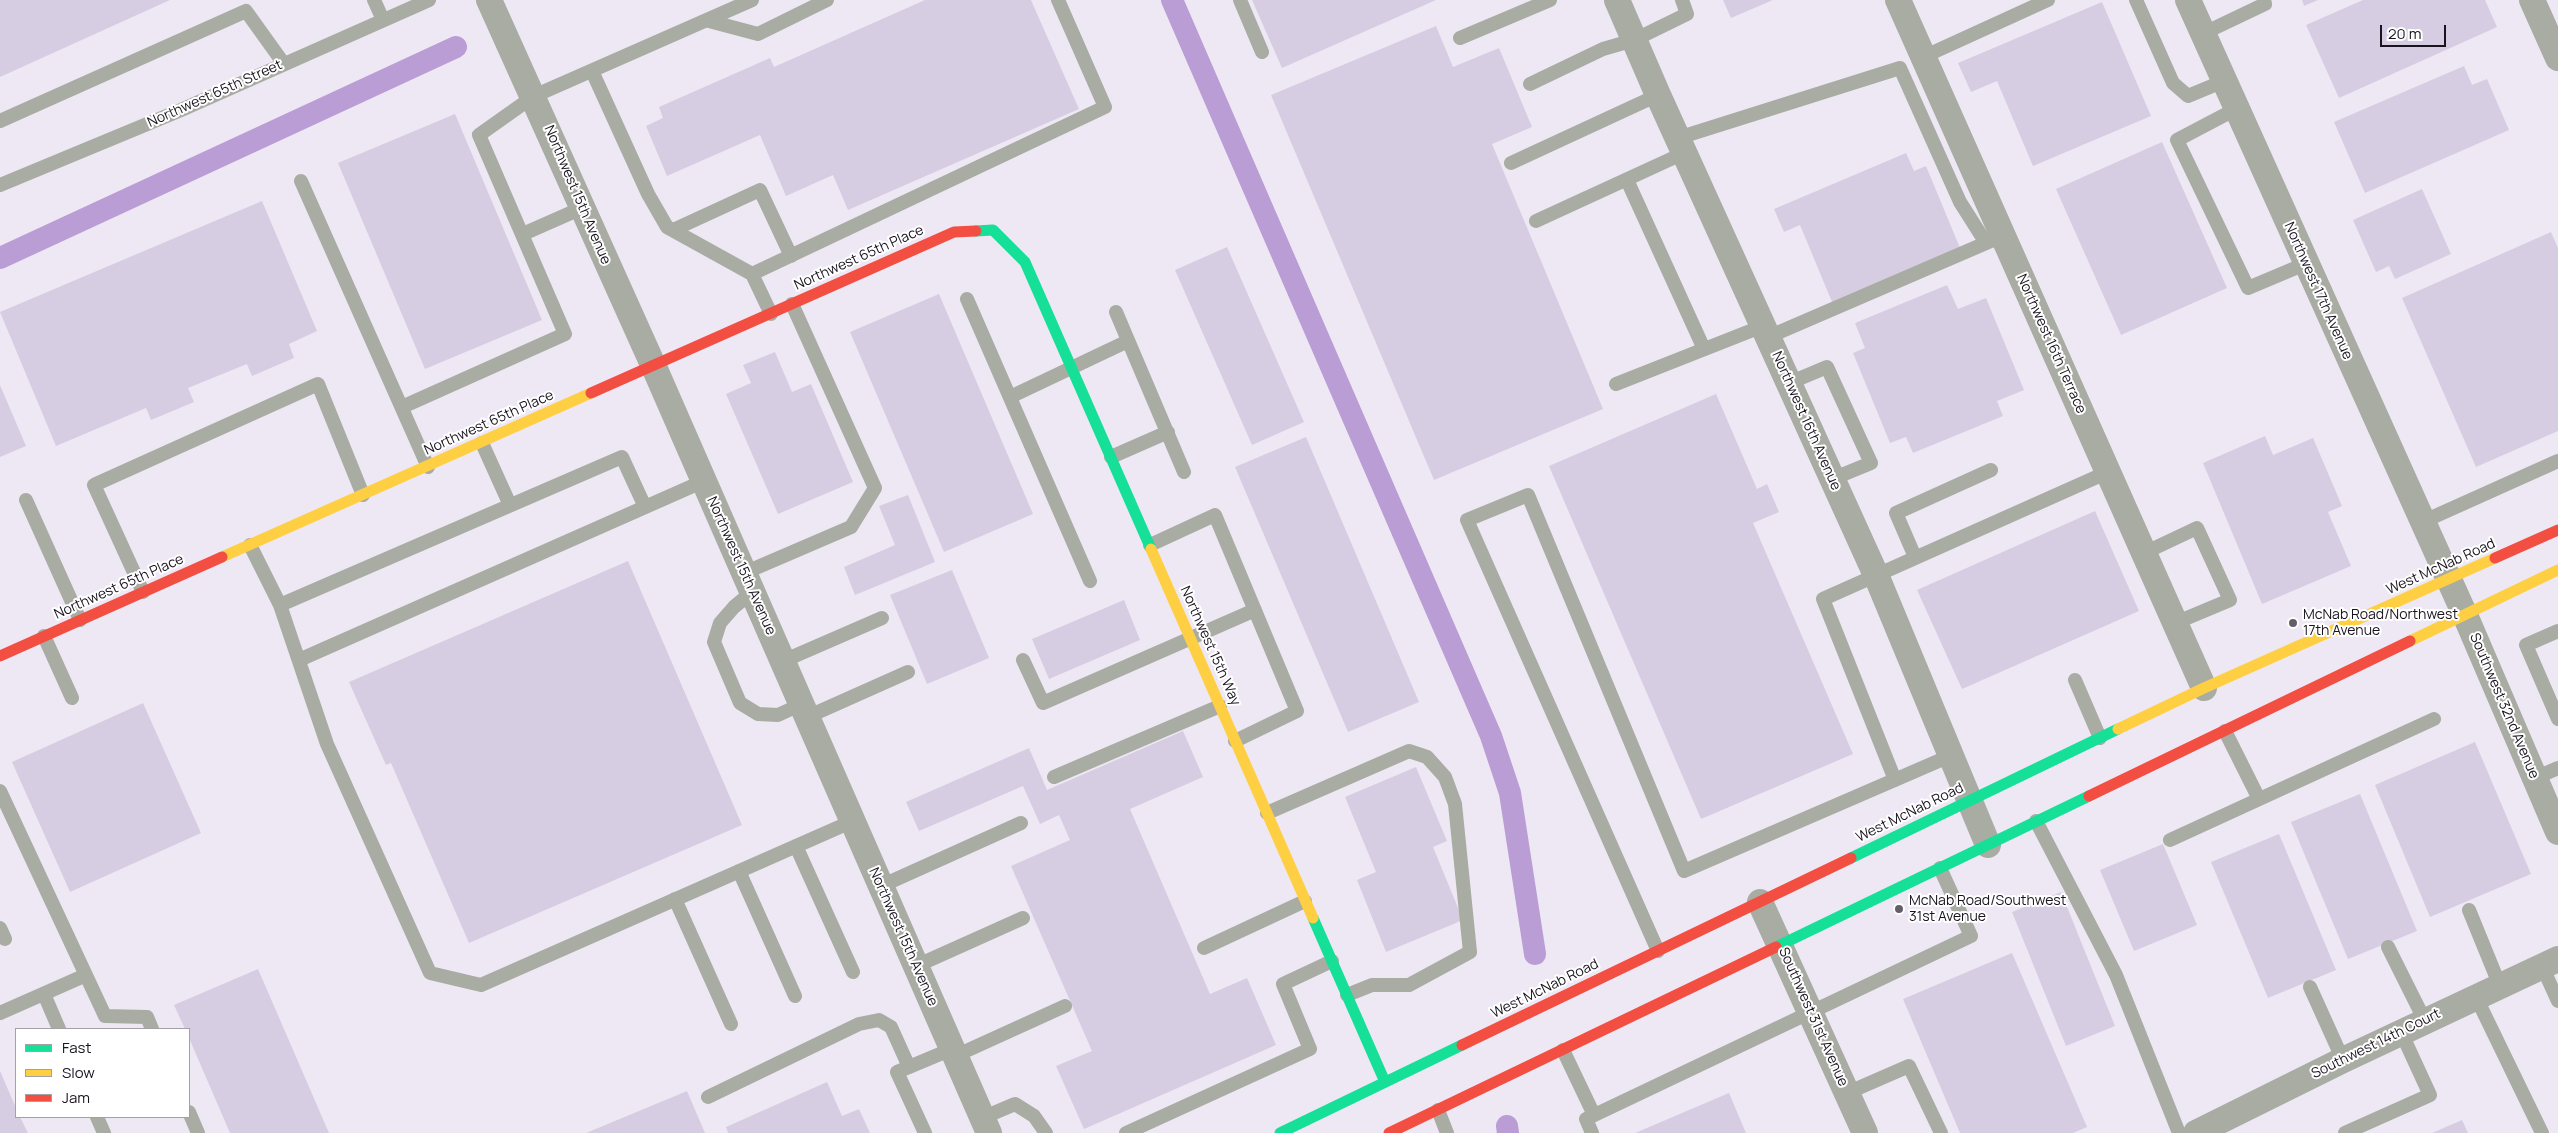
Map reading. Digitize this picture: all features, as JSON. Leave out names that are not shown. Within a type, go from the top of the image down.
[{"type":"main road","name":"Northwest 65th Place","points":[[0,656],[654,367],[954,232],[994,230]]},
{"type":"main road","name":"Northwest 15th Way","points":[[994,230],[1025,262],[1385,1082]]},
{"type":"main road","name":"West McNab Road","points":[[1280,1133],[2204,688],[2448,581],[2558,530]]},
{"type":"main road","points":[[1390,1133],[2558,570]]},
{"type":"street","name":"Northwest 15th Avenue","points":[[489,0],[534,96],[654,367],[985,1126]]},
{"type":"street","name":"Northwest 16th Avenue","points":[[1617,0],[1658,95],[1876,575],[1988,845]]},
{"type":"street","name":"Northwest 16th Terrace","points":[[1898,0],[1923,57],[1994,240],[2108,472],[2204,688]]},
{"type":"street","name":"Northwest 17th Avenue","points":[[2188,0],[2448,581]]},
{"type":"street","points":[[2532,0],[2558,58]]},
{"type":"street","name":"Southwest 32nd Avenue","points":[[2448,581],[2546,773],[2558,832]]},
{"type":"street","name":"Southwest 31st Avenue","points":[[1760,902],[1866,1133]]},
{"type":"street","name":"Southwest 14th Court","points":[[2196,1133],[2343,1060],[2550,962]]},
{"type":"lane","points":[[374,0],[383,20]]},
{"type":"lane","name":"Northwest 65th Street","points":[[0,185],[127,133],[429,0]]},
{"type":"lane","points":[[402,407],[565,334],[479,135],[534,96],[709,21],[752,0]]},
{"type":"lane","points":[[709,21],[758,34],[827,0]]},
{"type":"lane","points":[[752,274],[1105,107],[1058,0]]},
{"type":"lane","points":[[1240,0],[1262,52]]},
{"type":"lane","points":[[1460,38],[1550,0]]},
{"type":"lane","points":[[1530,84],[1603,49],[1634,40],[1687,14],[1682,0]]},
{"type":"lane","points":[[1923,57],[2048,0]]},
{"type":"lane","points":[[2136,0],[2173,83],[2188,96],[2224,82]]},
{"type":"lane","points":[[2202,34],[2265,4],[2264,0]]},
{"type":"lane","points":[[0,121],[246,11],[284,64]]},
{"type":"lane","points":[[1536,221],[1627,180],[1681,146],[1900,68],[1960,202],[1994,240],[1765,331],[1704,349],[1616,384]]},
{"type":"lane","points":[[592,71],[648,194],[668,227],[752,274],[771,314]]},
{"type":"lane","points":[[1511,163],[1658,95]]},
{"type":"lane","points":[[2236,109],[2177,140],[2248,288],[2306,264]]},
{"type":"lane","points":[[1627,180],[1704,349]]},
{"type":"lane","points":[[301,181],[428,466]]},
{"type":"lane","points":[[673,230],[760,190],[791,256]]},
{"type":"lane","points":[[523,234],[582,208]]},
{"type":"lane","points":[[967,299],[1090,581]]},
{"type":"lane","points":[[792,304],[875,488],[851,526],[748,582],[734,607],[720,623],[714,642],[740,703],[758,714],[778,715],[804,711],[908,672]]},
{"type":"lane","points":[[1116,312],[1184,472]]},
{"type":"lane","points":[[1010,397],[1128,341]]},
{"type":"lane","points":[[1788,383],[1827,366],[1871,463],[1832,479]]},
{"type":"lane","points":[[143,592],[94,485],[318,384],[364,495]]},
{"type":"lane","points":[[1111,457],[1168,432]]},
{"type":"lane","points":[[482,443],[510,505]]},
{"type":"lane","points":[[280,605],[622,457],[645,507]]},
{"type":"lane","points":[[2422,522],[2558,461]]},
{"type":"lane","points":[[1915,557],[1896,513],[1991,470]]},
{"type":"lane","points":[[1895,780],[1823,599],[2108,472]]},
{"type":"lane","points":[[299,660],[704,481]]},
{"type":"lane","points":[[1658,951],[1467,520],[1528,495],[1684,871],[1950,756]]},
{"type":"lane","points":[[26,500],[80,620]]},
{"type":"lane","points":[[1150,545],[1215,515],[1297,711],[1235,741]]},
{"type":"lane","points":[[2144,553],[2197,528],[2230,600],[2175,623]]},
{"type":"lane","points":[[250,545],[280,605],[327,744],[430,973],[482,985],[853,821]]},
{"type":"lane","points":[[1023,660],[1044,703],[1255,610]]},
{"type":"lane","points":[[782,661],[882,618]]},
{"type":"lane","points":[[2558,631],[2526,645],[2558,719]]},
{"type":"lane","points":[[44,636],[72,698]]},
{"type":"lane","points":[[2075,680],[2100,738]]},
{"type":"lane","points":[[1054,777],[1220,706]]},
{"type":"lane","points":[[2170,840],[2434,719]]},
{"type":"lane","points":[[2225,731],[2259,799]]},
{"type":"lane","points":[[1267,813],[1409,751],[1428,757],[1445,777],[1455,804],[1470,952],[1409,985],[1372,985],[1347,995]]},
{"type":"lane","points":[[0,791],[105,1016],[147,1018],[152,1028]]},
{"type":"lane","points":[[2036,821],[2116,975],[2179,1133]]},
{"type":"lane","points":[[881,886],[1021,823]]},
{"type":"lane","points":[[796,846],[853,972]]},
{"type":"lane","points":[[1592,1133],[1586,1119],[1971,936],[1940,868]]},
{"type":"lane","points":[[739,871],[795,996]]},
{"type":"lane","points":[[675,899],[731,1024]]},
{"type":"lane","points":[[1204,948],[1306,901]]},
{"type":"lane","points":[[2469,910],[2500,986]]},
{"type":"lane","points":[[916,966],[1023,918]]},
{"type":"lane","points":[[2388,947],[2425,1021]]},
{"type":"lane","points":[[1126,1133],[1310,1049],[1283,984],[1332,961]]},
{"type":"lane","points":[[2550,962],[2558,1001]]},
{"type":"lane","points":[[0,1014],[86,975]]},
{"type":"lane","points":[[2310,987],[2343,1060]]},
{"type":"lane","points":[[44,994],[59,1028]]},
{"type":"lane","points":[[2476,997],[2542,1133]]},
{"type":"lane","points":[[925,1133],[897,1072],[953,1052],[1065,1006]]},
{"type":"lane","points":[[708,1096],[859,1024],[879,1020],[891,1027],[909,1067]]},
{"type":"lane","points":[[2345,1133],[2430,1095],[2401,1032]]},
{"type":"lane","points":[[1563,1050],[1594,1115]]},
{"type":"lane","points":[[1847,1093],[1909,1066],[1940,1133]]},
{"type":"lane","points":[[985,1126],[1015,1104],[1034,1116],[1046,1133]]},
{"type":"lane","points":[[1438,1110],[1447,1133]]},
{"type":"lane","points":[[190,1114],[198,1133]]},
{"type":"lane","points":[[97,1118],[104,1133]]},
{"type":"building","points":[[0,0],[170,0],[0,77]]},
{"type":"building","points":[[925,0],[1031,0],[1079,109],[848,210],[833,175],[786,196],[760,135],[667,176],[646,126],[663,118],[659,107],[770,58],[774,67]]},
{"type":"building","points":[[1252,0],[1436,0],[1282,68]]},
{"type":"building","points":[[1723,0],[1773,0],[1731,18]]},
{"type":"building","points":[[2302,0],[2318,0],[2304,6]]},
{"type":"building","points":[[2363,0],[2485,0],[2497,27],[2339,98],[2306,25]]},
{"type":"building","points":[[2102,2],[2151,116],[2033,166],[1997,81],[1971,92],[1958,63]]},
{"type":"building","points":[[1436,26],[1453,67],[1499,48],[1532,127],[1492,144],[1603,409],[1434,480],[1271,95]]},
{"type":"building","points":[[2464,66],[2472,85],[2487,79],[2509,130],[2365,193],[2334,122]]},
{"type":"building","points":[[455,114],[542,320],[425,369],[338,163]]},
{"type":"building","points":[[2162,142],[2227,288],[2121,335],[2056,189]]},
{"type":"building","points":[[1906,153],[1914,171],[1926,166],[1960,248],[1832,302],[1800,225],[1784,232],[1774,209]]},
{"type":"building","points":[[2422,189],[2451,254],[2395,279],[2389,266],[2376,272],[2353,220]]},
{"type":"building","points":[[262,201],[317,331],[289,344],[294,358],[252,376],[247,364],[188,388],[194,402],[151,420],[146,408],[56,446],[0,312]]},
{"type":"building","points":[[2551,232],[2558,248],[2558,431],[2476,467],[2402,298]]},
{"type":"building","points":[[1227,247],[1304,422],[1252,445],[1175,270]]},
{"type":"building","points":[[1947,285],[1958,309],[1986,298],[2024,390],[1997,401],[2003,416],[1913,453],[1906,437],[1890,443],[1853,353],[1865,348],[1855,323]]},
{"type":"building","points":[[939,294],[1033,514],[944,552],[850,332]]},
{"type":"building","points":[[775,352],[792,392],[811,384],[853,482],[778,514],[726,394],[751,383],[743,365]]},
{"type":"building","points":[[0,385],[26,446],[0,457]]},
{"type":"building","points":[[1716,394],[1757,489],[1767,484],[1779,512],[1753,523],[1853,754],[1701,819],[1549,466]]},
{"type":"building","points":[[2265,436],[2273,455],[2313,438],[2342,506],[2328,512],[2351,566],[2262,604],[2203,463]]},
{"type":"building","points":[[1306,437],[1419,702],[1348,732],[1235,467]]},
{"type":"building","points":[[908,495],[935,562],[855,595],[844,567],[895,545],[879,506]]},
{"type":"building","points":[[2095,511],[2139,611],[1962,689],[1917,590]]},
{"type":"building","points":[[628,561],[742,825],[469,943],[391,763],[386,765],[349,682]]},
{"type":"building","points":[[952,570],[989,658],[927,684],[890,595]]},
{"type":"building","points":[[1124,600],[1140,640],[1049,679],[1032,639]]},
{"type":"building","points":[[143,703],[201,833],[70,892],[12,762]]},
{"type":"building","points":[[1183,731],[1203,777],[1130,809],[1210,994],[1247,978],[1276,1045],[1084,1129],[1056,1066],[1092,1051],[1011,866],[1070,840],[1059,815],[1040,824],[1023,786],[919,831],[906,802],[1029,748],[1047,790]]},
{"type":"building","points":[[2475,742],[2531,874],[2430,917],[2375,785]]},
{"type":"building","points":[[1416,767],[1447,841],[1433,847],[1463,920],[1386,952],[1357,880],[1376,872],[1345,797]]},
{"type":"building","points":[[2360,794],[2417,931],[2348,959],[2291,822]]},
{"type":"building","points":[[2279,834],[2336,970],[2268,998],[2211,862]]},
{"type":"building","points":[[2163,844],[2197,925],[2134,951],[2100,870]]},
{"type":"building","points":[[2061,892],[2115,1026],[2066,1046],[2012,912]]},
{"type":"building","points":[[2012,953],[2087,1127],[2073,1133],[1960,1133],[1903,999]]},
{"type":"building","points":[[258,969],[329,1133],[230,1133],[190,1040],[190,1028],[185,1028],[174,1005]]},
{"type":"building","points":[[0,1071],[15,1106],[15,1118],[20,1118],[28,1133],[0,1133]]},
{"type":"building","points":[[827,1082],[842,1116],[859,1109],[870,1133],[728,1133],[726,1127]]},
{"type":"building","points":[[687,1091],[705,1133],[586,1133]]},
{"type":"building","points":[[1729,1093],[1746,1133],[1635,1133]]},
{"type":"building","points":[[2462,1120],[2468,1133],[2432,1133]]},
{"type":"waterway","points":[[1172,0],[1491,736],[1510,793],[1535,954]]},
{"type":"waterway","points":[[0,258],[456,47]]},
{"type":"waterway","points":[[1507,1126],[1508,1133]]},
{"type":"traffic: fast","points":[[976,231],[993,230],[1025,262],[1151,549]]},
{"type":"traffic: fast","points":[[1851,858],[2118,729]]},
{"type":"traffic: fast","points":[[1776,947],[2089,796]]},
{"type":"traffic: fast","points":[[1313,918],[1385,1082]]},
{"type":"traffic: fast","points":[[1280,1133],[1462,1045]]},
{"type":"traffic: slow","points":[[222,557],[591,393]]},
{"type":"traffic: slow","points":[[1151,549],[1313,918]]},
{"type":"traffic: slow","points":[[2118,729],[2204,688],[2495,558]]},
{"type":"traffic: slow","points":[[2410,641],[2558,570]]},
{"type":"traffic: jam","points":[[591,393],[954,232],[976,231]]},
{"type":"traffic: jam","points":[[2495,558],[2558,530]]},
{"type":"traffic: jam","points":[[0,656],[222,557]]},
{"type":"traffic: jam","points":[[2089,796],[2410,641]]},
{"type":"traffic: jam","points":[[1462,1045],[1851,858]]},
{"type":"traffic: jam","points":[[1389,1133],[1776,947]]},
{"type":"place","name":"McNab Road/Northwest 17th Avenue","points":[[2293,623]]},
{"type":"place","name":"McNab Road/Southwest 31st Avenue","points":[[1899,909]]}]
